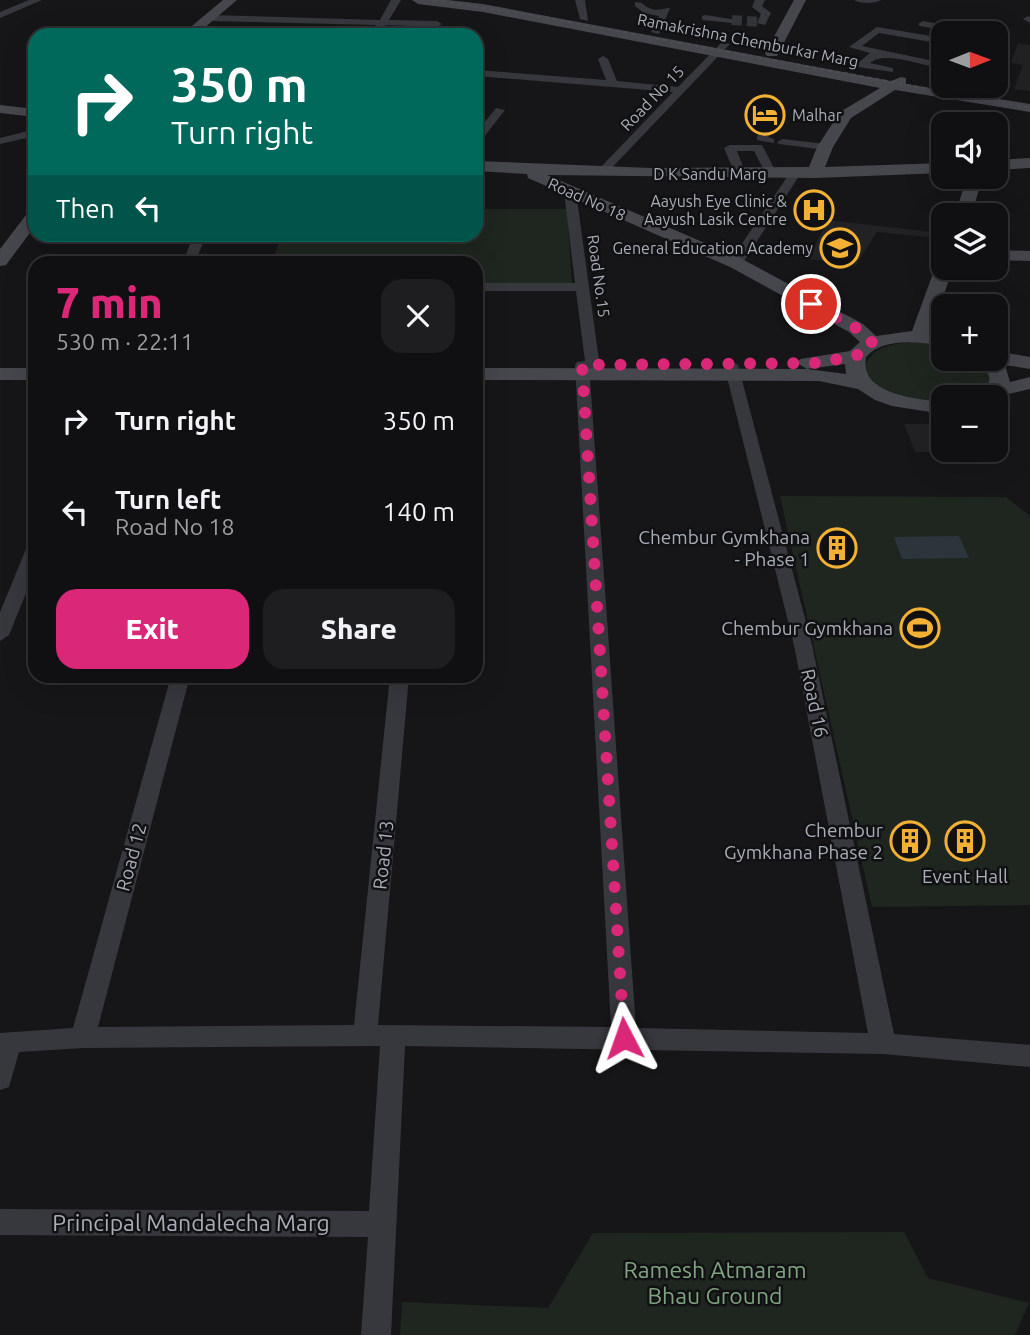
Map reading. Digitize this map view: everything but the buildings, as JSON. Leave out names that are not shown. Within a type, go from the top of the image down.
[{"type":"main road","points":[[197,28],[231,0]]},
{"type":"main road","name":"Ramakrishna Chemburkar Marg","points":[[418,0],[449,2],[931,82]]},
{"type":"main road","name":"Ramakrishna Chemburkar Marg","points":[[467,0],[656,32],[722,48],[772,53],[1030,108]]},
{"type":"main road","points":[[772,53],[800,0]]},
{"type":"main road","points":[[815,173],[823,140],[845,114],[894,77]]},
{"type":"main road","points":[[1008,94],[1030,98]]},
{"type":"main road","points":[[1008,164],[1030,163]]},
{"type":"main road","name":"D K Sandu Marg","points":[[483,166],[601,173],[815,173]]},
{"type":"main road","name":"Road No 18","points":[[523,169],[736,263],[856,328],[873,343]]},
{"type":"main road","points":[[1008,255],[1030,256]]},
{"type":"main road","points":[[920,336],[940,280]]},
{"type":"main road","points":[[732,370],[817,363],[856,356],[873,343],[920,336],[931,338]]},
{"type":"main road","points":[[856,356],[856,374],[864,384],[887,398],[915,406],[931,407]]},
{"type":"main road","points":[[1008,360],[1030,363]]},
{"type":"main road","points":[[0,365],[28,365]]},
{"type":"main road","points":[[483,365],[588,370]]},
{"type":"main road","points":[[483,374],[588,370],[732,370],[819,375],[864,384]]},
{"type":"main road","points":[[0,373],[28,374]]},
{"type":"main road","points":[[1008,390],[1030,383]]},
{"type":"street","points":[[0,15],[37,0]]},
{"type":"street","points":[[380,28],[396,0]]},
{"type":"street","points":[[580,0],[585,19]]},
{"type":"street","points":[[761,0],[757,7],[766,13],[760,22],[787,24]]},
{"type":"street","points":[[859,0],[876,0]]},
{"type":"street","points":[[436,28],[449,2]]},
{"type":"street","points":[[638,4],[647,11],[666,12],[656,32]]},
{"type":"street","points":[[209,18],[383,23],[420,28]]},
{"type":"street","points":[[705,18],[732,20]]},
{"type":"street","points":[[922,24],[931,30]]},
{"type":"street","points":[[903,60],[854,49],[873,31],[931,36]]},
{"type":"street","points":[[868,36],[885,38],[892,34]]},
{"type":"street","points":[[931,43],[903,60],[894,77],[862,64],[874,56],[903,60],[931,64]]},
{"type":"street","name":"Road No 15","points":[[601,173],[722,48]]},
{"type":"street","points":[[603,59],[613,84]]},
{"type":"street","points":[[483,74],[681,90]]},
{"type":"street","points":[[925,81],[931,76]]},
{"type":"street","points":[[0,109],[28,112]]},
{"type":"street","points":[[483,132],[500,110]]},
{"type":"street","points":[[770,141],[761,138],[773,122]]},
{"type":"street","points":[[0,141],[28,133]]},
{"type":"street","points":[[783,142],[823,140]]},
{"type":"street","points":[[740,174],[730,148],[758,148],[771,174]]},
{"type":"street","name":"D K Sandu Marg","points":[[815,173],[931,168]]},
{"type":"street","points":[[736,263],[795,173]]},
{"type":"street","name":"Road No.15","points":[[570,192],[583,287],[624,1038]]},
{"type":"street","points":[[0,261],[28,224]]},
{"type":"street","points":[[483,287],[583,287]]},
{"type":"street","name":"Road 16","points":[[732,370],[803,645],[883,1044]]},
{"type":"street","points":[[0,635],[28,567]]},
{"type":"street","name":"Road 12","points":[[83,1038],[178,683]]},
{"type":"street","name":"Road 13","points":[[365,1035],[399,683]]},
{"type":"street","points":[[0,1079],[5,1043],[83,1038],[393,1035],[624,1038],[883,1044],[1030,1056]]},
{"type":"street","points":[[376,1335],[393,1035]]},
{"type":"street","name":"Principal Mandalecha Marg","points":[[0,1222],[382,1224]]},
{"type":"shaded area","points":[[1018,43],[1030,45],[1030,91],[1014,89],[1023,65],[1011,63]]},
{"type":"shaded area","name":"General Education Academy","points":[[828,220],[931,232],[928,237],[877,232],[856,265],[808,259]]},
{"type":"shaded area","points":[[904,424],[931,424],[931,452],[915,452]]},
{"type":"shaded area","points":[[959,536],[969,558],[902,559],[894,537]]},
{"type":"green space","points":[[483,209],[567,209],[572,284],[483,284],[483,256],[275,256],[279,242],[483,242]]},
{"type":"green space","points":[[898,344],[931,344],[931,371],[986,371],[992,382],[990,385],[931,385],[931,402],[897,396],[876,384],[865,366],[878,350]]},
{"type":"green space","name":"Chembur Gymkhana","points":[[780,496],[1006,497],[1030,516],[1030,905],[872,907]]},
{"type":"green space","name":"Ramesh Atmaram Bhau Ground","points":[[904,1232],[928,1278],[1029,1303],[1015,1335],[400,1335],[402,1302],[548,1308],[593,1233]]},
{"type":"tunnel","points":[[732,20],[759,22]]},
{"type":"railway","points":[[434,0],[536,16],[1030,108]]},
{"type":"place","name":"Malhar","points":[[765,115]]},
{"type":"place","name":"Aayush Eye Clinic & Aayush Lasik Centre","points":[[814,210]]},
{"type":"place","name":"General Education Academy","points":[[840,248]]},
{"type":"place","name":"Chembur Gymkhana - Phase 1","points":[[837,548]]},
{"type":"place","name":"Chembur Gymkhana","points":[[920,628]]},
{"type":"place","name":"Chembur Gymkhana Phase 2","points":[[910,841]]},
{"type":"place","name":"Event Hall","points":[[965,841]]},
{"type":"route","points":[[624,1038],[582,365],[817,363],[856,356],[873,343],[856,328],[811,304]]}]
